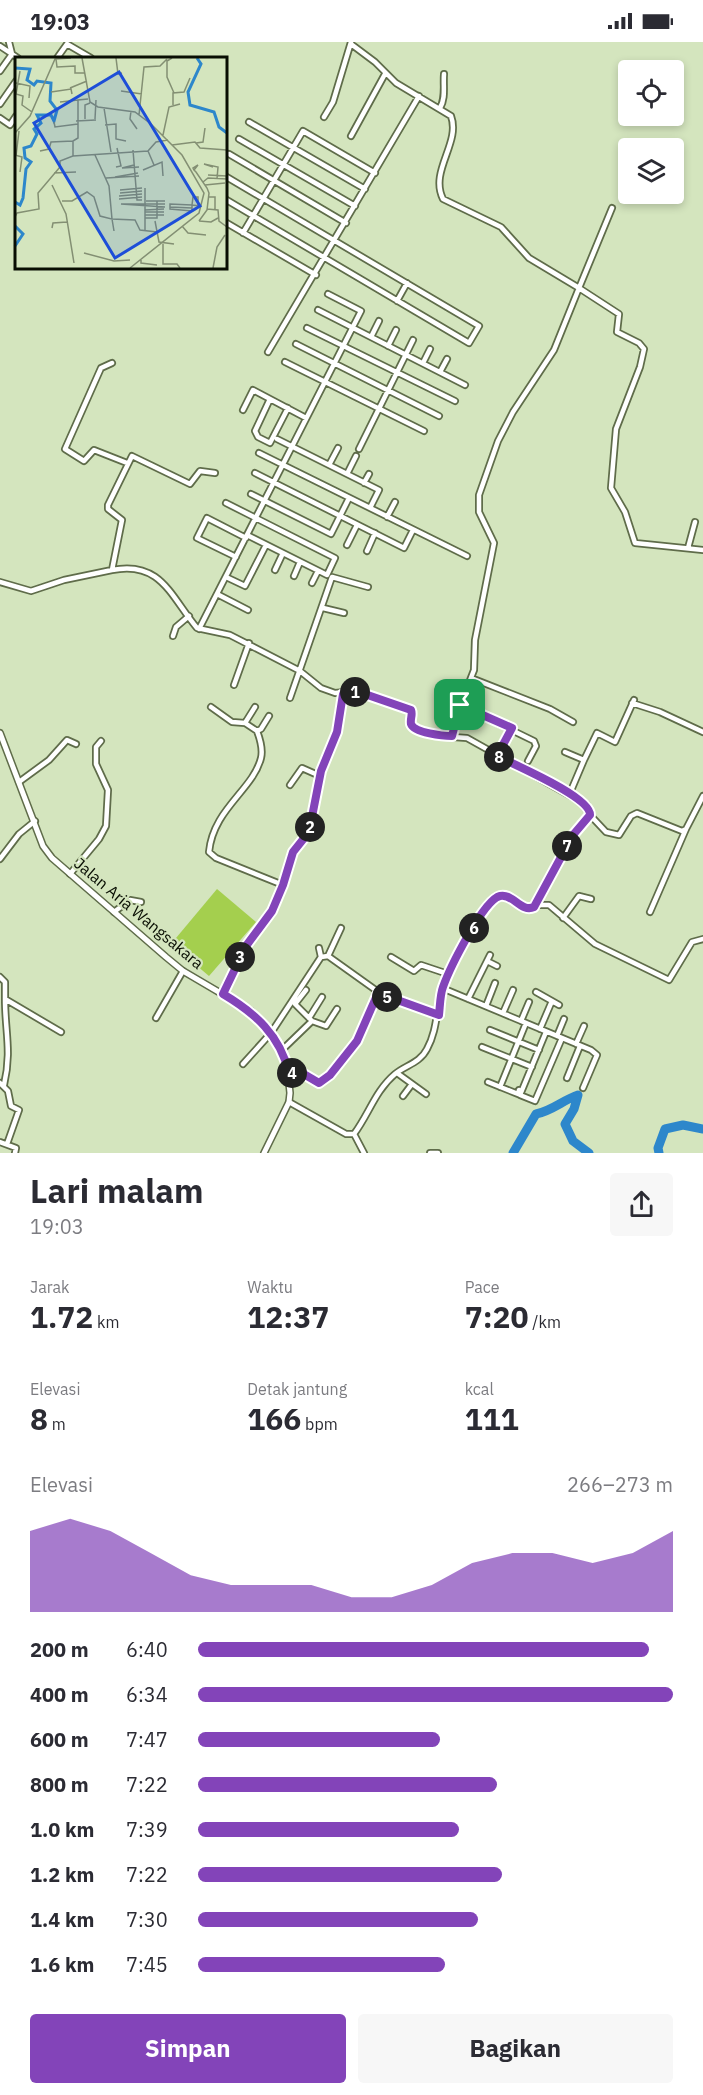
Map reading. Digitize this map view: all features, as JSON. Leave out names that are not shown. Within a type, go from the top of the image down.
[{"type":"street","points":[[0,71],[12,54],[9,42]]},
{"type":"street","points":[[324,117],[333,102],[351,43],[375,62],[385,74],[451,116],[453,122],[438,180],[443,199],[501,227],[529,258],[619,314],[617,332],[639,343],[644,349],[640,367],[616,429],[611,488],[626,512],[633,542],[638,545],[703,550]]},
{"type":"street","points":[[58,57],[67,44],[88,57]]},
{"type":"street","points":[[0,46],[16,57]]},
{"type":"street","points":[[351,136],[385,74]]},
{"type":"street","points":[[440,108],[444,97],[442,90],[444,74]]},
{"type":"street","points":[[0,104],[15,82]]},
{"type":"street","points":[[268,352],[316,275],[419,96]]},
{"type":"street","points":[[0,118],[10,125],[15,118]]},
{"type":"street","points":[[249,122],[365,189]]},
{"type":"street","points":[[243,232],[303,131],[375,173]]},
{"type":"street","points":[[239,139],[355,206]]},
{"type":"street","points":[[229,154],[346,223]]},
{"type":"street","points":[[226,177],[479,326],[469,343],[226,200]]},
{"type":"street","points":[[452,736],[460,705],[474,670],[475,640],[480,606],[494,543],[479,512],[479,495],[498,441],[513,412],[555,350],[612,208]]},
{"type":"street","points":[[226,223],[316,275]]},
{"type":"street","points":[[397,301],[407,284]]},
{"type":"street","points":[[199,629],[361,311],[328,294]]},
{"type":"street","points":[[318,310],[465,385]]},
{"type":"street","points":[[370,337],[379,321]]},
{"type":"street","points":[[307,328],[455,401]]},
{"type":"street","points":[[388,346],[396,330]]},
{"type":"street","points":[[359,449],[413,340]]},
{"type":"street","points":[[296,344],[439,416]]},
{"type":"street","points":[[423,363],[430,349]]},
{"type":"street","points":[[440,372],[447,359]]},
{"type":"street","points":[[285,362],[424,431]]},
{"type":"street","points":[[112,363],[101,368],[65,449],[84,461],[94,450],[127,463]]},
{"type":"street","points":[[243,410],[253,390],[306,418]]},
{"type":"street","points":[[270,399],[255,431],[258,437],[270,443],[288,408]]},
{"type":"street","points":[[277,439],[379,490],[370,508]]},
{"type":"street","points":[[329,465],[338,448]]},
{"type":"street","points":[[259,453],[467,556]]},
{"type":"street","points":[[112,570],[122,520],[108,509],[108,505],[127,463],[135,456],[190,484],[200,471],[215,473]]},
{"type":"street","points":[[346,474],[356,456]]},
{"type":"street","points":[[255,473],[404,548],[413,530]]},
{"type":"street","points":[[364,483],[369,474]]},
{"type":"street","points":[[251,494],[331,534],[349,498]]},
{"type":"street","points":[[387,517],[395,502]]},
{"type":"street","points":[[226,503],[334,558],[327,575],[207,518],[197,538],[236,557]]},
{"type":"street","points":[[688,548],[695,522]]},
{"type":"street","points":[[347,544],[357,525]]},
{"type":"street","points":[[366,551],[375,534]]},
{"type":"street","points":[[226,577],[245,586],[266,545]]},
{"type":"street","points":[[275,570],[283,553]]},
{"type":"street","points":[[294,576],[300,562]]},
{"type":"street","points":[[0,582],[31,591],[64,580],[112,570],[138,569],[158,577],[199,629],[230,635],[249,644],[270,658],[300,671],[321,688],[343,694],[356,691],[401,706],[412,712],[411,723],[414,728],[440,736],[467,738],[570,793],[587,805],[590,815],[606,832],[618,835],[631,816],[637,813],[678,831],[686,829]]},
{"type":"street","points":[[312,583],[318,571]]},
{"type":"street","points":[[290,698],[332,577],[368,587]]},
{"type":"street","points":[[217,594],[248,610]]},
{"type":"street","points":[[322,608],[344,613]]},
{"type":"street","points":[[173,636],[176,627],[189,616]]},
{"type":"street","points":[[234,685],[249,644]]},
{"type":"street","points":[[471,678],[542,705],[573,722]]},
{"type":"street","points":[[223,994],[246,946],[272,911],[293,852],[309,832],[320,776],[337,732],[343,694]]},
{"type":"street","points":[[570,793],[595,733],[615,742],[633,701],[703,732]]},
{"type":"street","points":[[460,705],[512,728],[536,743],[528,761]]},
{"type":"street","points":[[211,707],[232,722],[245,723],[257,731]]},
{"type":"street","points":[[245,723],[255,708]]},
{"type":"street","points":[[269,716],[257,731],[261,760],[225,810],[210,843],[209,852],[216,858],[283,885]]},
{"type":"street","points":[[497,756],[512,728]]},
{"type":"street","name":"Jalan Aria Wangsakara","points":[[0,733],[47,852],[183,971],[251,1011],[271,1033],[282,1050],[289,1073],[289,1102],[264,1153]]},
{"type":"street","points":[[19,782],[49,760],[67,740],[76,744]]},
{"type":"street","points":[[70,874],[99,839],[106,826],[108,790],[95,761],[96,747],[101,741]]},
{"type":"street","points":[[565,752],[584,760]]},
{"type":"street","points":[[290,785],[302,768],[320,776]]},
{"type":"street","points":[[650,912],[703,796]]},
{"type":"street","points":[[536,905],[573,835],[590,815]]},
{"type":"street","points":[[0,859],[19,834],[35,821]]},
{"type":"street","points":[[354,1134],[379,1090],[397,1072],[423,1057],[439,1015],[442,988],[455,956],[493,900],[506,896],[527,908],[549,905],[595,944],[669,980],[692,942],[703,939]]},
{"type":"street","points":[[563,918],[579,896],[591,898]]},
{"type":"street","points":[[114,912],[130,900],[141,902]]},
{"type":"street","points":[[328,956],[341,928]]},
{"type":"street","points":[[243,1064],[271,1033],[321,957],[319,948]]},
{"type":"street","points":[[468,999],[490,955]]},
{"type":"street","points":[[321,957],[328,956],[378,993],[439,1015]]},
{"type":"street","points":[[391,957],[414,971],[421,965],[448,974]]},
{"type":"street","points":[[487,961],[497,966]]},
{"type":"street","points":[[156,1018],[183,971]]},
{"type":"street","points":[[0,977],[5,982],[5,1026],[10,1046],[2,1084],[9,1095],[10,1106],[19,1109],[7,1144]]},
{"type":"street","points":[[486,1006],[495,983]]},
{"type":"street","points":[[442,988],[544,1030],[597,1055],[584,1088]]},
{"type":"street","points":[[306,990],[295,1004],[310,1019],[326,1026],[337,1009]]},
{"type":"street","points":[[503,1014],[513,990]]},
{"type":"street","points":[[536,992],[559,1005]]},
{"type":"street","points":[[289,1073],[302,1073],[319,1083],[328,1077],[357,1041],[378,993]]},
{"type":"street","points":[[282,1050],[310,1019],[322,997]]},
{"type":"street","points":[[5,999],[61,1032]]},
{"type":"street","points":[[488,1082],[518,1094],[538,1049],[552,1001]]},
{"type":"street","points":[[500,1087],[518,1041],[529,1002]]},
{"type":"street","points":[[530,1067],[520,1095],[536,1101],[560,1037],[564,1019]]},
{"type":"street","points":[[567,1078],[584,1026]]},
{"type":"street","points":[[490,1030],[538,1049]]},
{"type":"street","points":[[482,1047],[530,1067]]},
{"type":"street","points":[[397,1072],[426,1094]]},
{"type":"street","points":[[403,1096],[412,1084]]},
{"type":"street","points":[[289,1102],[346,1134],[354,1134]]},
{"type":"street","points":[[354,1134],[364,1153]]},
{"type":"street","points":[[0,1143],[16,1148],[15,1153]]},
{"type":"street","points":[[430,1153],[438,1153]]},
{"type":"green space","points":[[217,889],[256,922],[209,976],[171,944]]},
{"type":"waterway","points":[[513,1153],[536,1114],[578,1095],[574,1109],[565,1124],[573,1141],[589,1153]]},
{"type":"waterway","points":[[659,1153],[658,1148],[665,1129],[683,1125],[703,1129]]},
{"type":"route","points":[[356,691],[411,710],[413,713],[411,723],[414,728],[440,736],[452,736],[460,705],[512,728],[497,756],[574,795],[587,805],[590,815],[585,818],[573,835],[534,907],[529,909],[506,896],[500,896],[489,904],[455,956],[442,988],[439,1015],[378,993],[364,1030],[323,1082],[319,1083],[302,1073],[289,1073],[282,1050],[258,1017],[223,994],[246,946],[272,911],[293,852],[309,832],[322,765],[336,736],[343,694],[356,691]]}]
